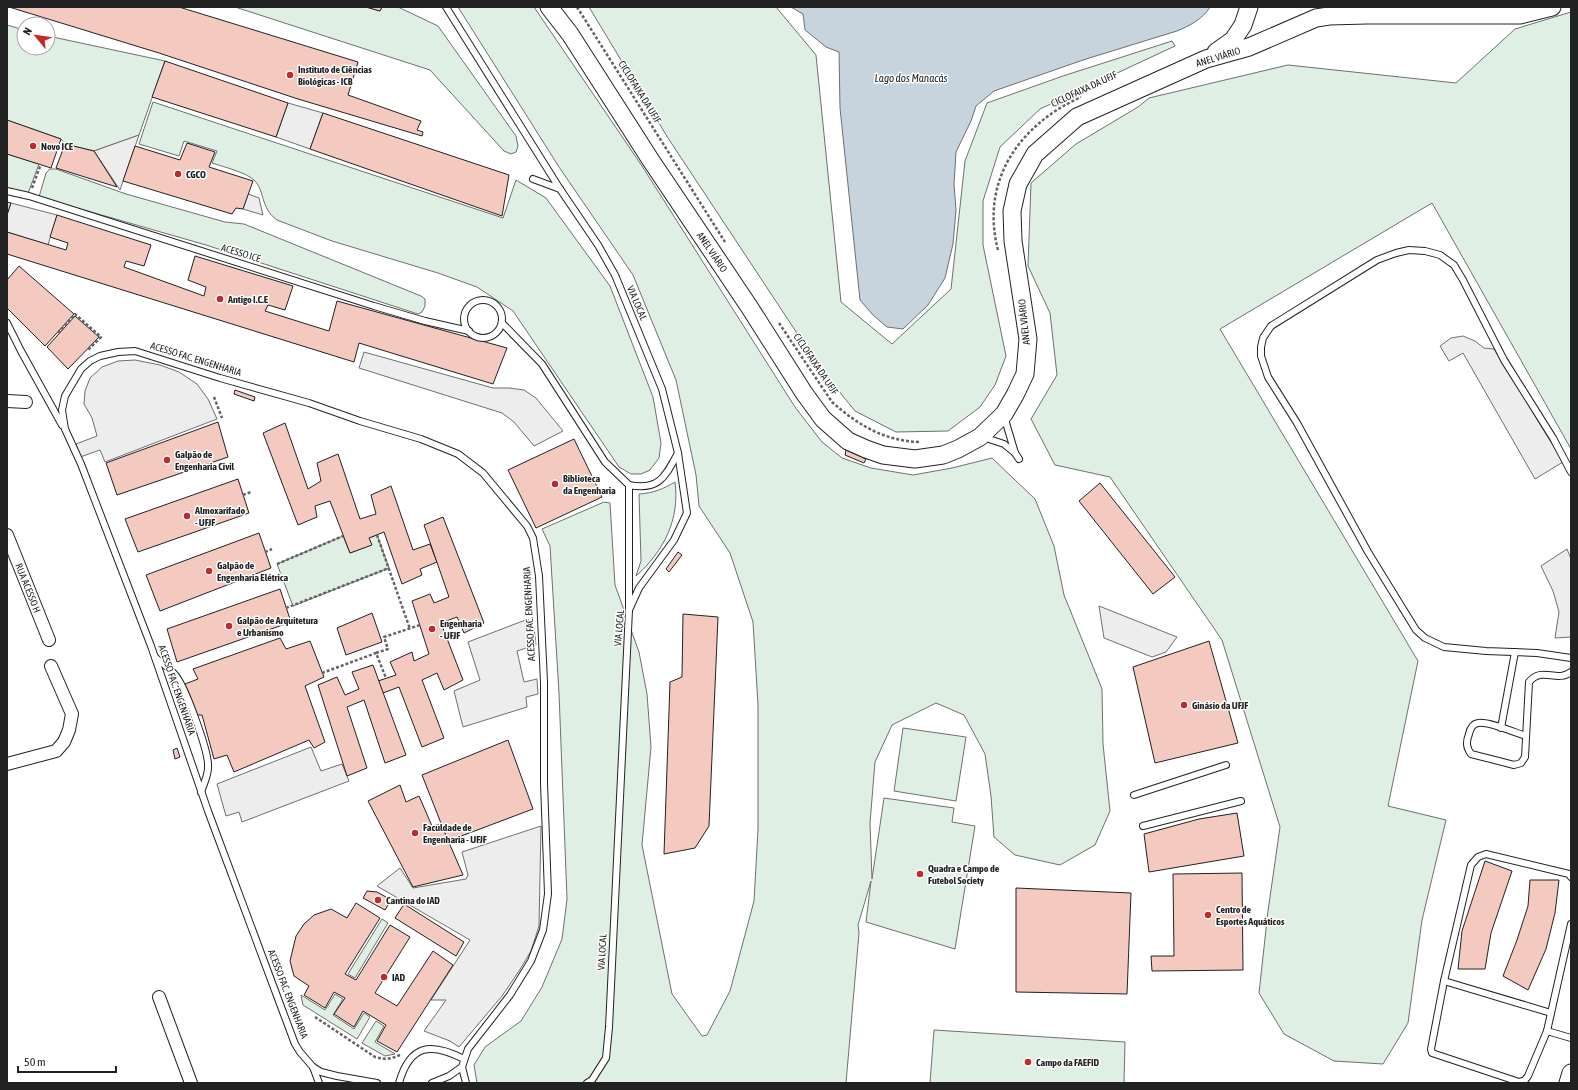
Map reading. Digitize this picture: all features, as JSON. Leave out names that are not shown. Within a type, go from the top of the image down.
[{"type":"main road","name":"ANEL VIÁRIO","points":[[549,7],[570,34],[650,159],[750,308],[804,393],[823,419],[848,441],[866,450],[883,455],[915,459],[943,455],[980,437],[1004,414],[1025,374],[1028,339],[1013,242],[1012,211],[1018,184],[1035,154],[1077,117],[1206,59],[1249,47],[1316,18],[1329,16],[1407,14],[1520,15],[1552,7]]},
{"type":"main road","points":[[1206,59],[1233,40],[1243,25],[1249,7]]},
{"type":"main road","points":[[1568,1083],[1571,1073]]},
{"type":"street","points":[[7,401],[26,402]]},
{"type":"street","name":"RUA ACESSO H","points":[[7,535],[50,640]]},
{"type":"street","points":[[7,764],[56,751],[64,742],[69,730],[72,714],[51,666]]},
{"type":"street","points":[[159,997],[190,1083]]},
{"type":"lane","name":"VIA LOCAL","points":[[446,7],[560,189],[598,245],[615,275],[662,389],[678,454],[687,513],[674,540],[639,588],[629,610],[609,1027],[606,1058],[592,1080],[587,1083]]},
{"type":"lane","points":[[533,179],[560,189]]},
{"type":"lane","name":"ACESSO ICE","points":[[7,191],[29,196],[374,306],[425,321],[469,331]]},
{"type":"lane","points":[[1571,472],[1553,438],[1504,360],[1454,265],[1440,255],[1425,251],[1409,250],[1378,260],[1271,326],[1263,338],[1261,356],[1268,377],[1297,423],[1368,552],[1416,630],[1429,640],[1444,647],[1486,651],[1537,653],[1571,658]]},
{"type":"lane","points":[[481,300],[487,300],[497,306],[501,312],[502,323],[496,333],[485,338],[474,336],[469,331],[464,321],[470,305],[481,300]]},
{"type":"lane","points":[[7,323],[65,429]]},
{"type":"lane","points":[[502,323],[542,364],[605,462],[629,485],[648,487],[656,484],[664,478],[678,454]]},
{"type":"lane","name":"ACESSO FAC. ENGENHARIA","points":[[377,1083],[321,1072],[313,1067],[295,1044],[201,792],[155,657],[81,464],[65,429],[62,410],[65,396],[81,369],[90,361],[100,356],[118,352],[135,351],[220,378],[309,402],[360,421],[421,439],[458,454],[483,473],[527,526],[533,538],[539,576],[544,682],[544,783],[548,894],[543,930],[531,961],[510,995],[468,1049],[462,1067]]},
{"type":"lane","points":[[1004,414],[1019,459]]},
{"type":"lane","points":[[980,437],[1004,444],[1016,453]]},
{"type":"lane","points":[[629,485],[629,610]]},
{"type":"lane","points":[[1501,728],[1515,652]]},
{"type":"lane","points":[[155,657],[176,676],[184,689],[207,754],[208,766],[201,792]]},
{"type":"lane","points":[[1526,736],[1485,723],[1477,723],[1471,727],[1466,742],[1467,749],[1471,754],[1514,765],[1521,763],[1525,757],[1529,682],[1534,676],[1541,674],[1560,676],[1571,672]]},
{"type":"lane","points":[[1134,795],[1226,766]]},
{"type":"lane","points":[[1143,826],[1241,801]]},
{"type":"lane","points":[[1571,877],[1569,874],[1486,854],[1478,857],[1471,865],[1444,981],[1432,1049],[1435,1055],[1519,1082],[1525,1080],[1547,1031],[1571,924]]},
{"type":"lane","points":[[1444,981],[1551,1013]]},
{"type":"lane","points":[[1547,1031],[1571,1038]]},
{"type":"lane","points":[[399,1083],[407,1063],[415,1055],[428,1048],[440,1048],[464,1059]]},
{"type":"lane","points":[[313,1067],[319,1083]]},
{"type":"lane","points":[[432,1083],[449,1076],[462,1067],[466,1083]]},
{"type":"path","name":"CICLOFAIXA DA UFJF","points":[[577,7],[728,247]]},
{"type":"path","name":"CICLOFAIXA DA UFJF","points":[[998,251],[994,230],[994,201],[1002,175],[1009,159],[1018,144],[1047,116],[1059,108],[1086,95]]},
{"type":"path","points":[[29,196],[41,164]]},
{"type":"path","points":[[58,331],[59,332],[76,314],[101,337],[84,355],[90,361]]},
{"type":"path","name":"CICLOFAIXA DA UFJF","points":[[776,318],[832,402],[842,411],[862,426],[885,437],[908,442],[926,442]]},
{"type":"path","points":[[214,397],[222,418]]},
{"type":"path","points":[[243,495],[251,492]]},
{"type":"path","points":[[377,535],[410,628]]},
{"type":"path","points":[[277,564],[343,536]]},
{"type":"path","points":[[265,552],[272,549]]},
{"type":"path","points":[[286,608],[389,568]]},
{"type":"path","points":[[322,673],[388,648],[384,637],[420,625]]},
{"type":"path","points":[[376,653],[386,678]]},
{"type":"path","points":[[315,1018],[375,1057],[383,1060],[394,1058],[403,1054]]},
{"type":"green space","points":[[235,7],[366,7],[380,11],[382,7],[398,7],[438,26],[516,136],[518,146],[516,152],[511,154],[504,151],[430,70]]},
{"type":"green space","points":[[458,7],[534,7],[642,166],[795,407],[822,442],[842,458],[871,468],[913,475],[952,468],[992,458],[1035,499],[1054,546],[1064,595],[1102,689],[1103,744],[1110,811],[1095,845],[1060,865],[1015,855],[994,837],[991,796],[985,754],[964,715],[936,703],[892,725],[875,762],[870,823],[872,879],[884,798],[954,808],[952,822],[975,826],[955,949],[866,922],[871,881],[858,925],[859,933],[846,1083],[477,1083],[474,1065],[485,1047],[521,1021],[542,987],[562,939],[567,899],[559,693],[550,546],[542,529],[604,502],[610,503],[615,585],[639,652],[647,694],[651,747],[642,845],[672,994],[702,1036],[707,1035],[730,991],[754,901],[758,829],[758,705],[753,622],[730,553],[699,506],[696,475],[676,380],[633,275],[559,167]]},
{"type":"green space","points":[[589,7],[776,7],[816,55],[841,302],[892,344],[951,289],[965,161],[987,103],[1063,76],[1172,41],[1175,46],[1040,109],[1000,147],[983,201],[983,245],[1006,356],[995,385],[980,407],[948,431],[896,432],[855,411],[820,368],[668,138]]},
{"type":"green space","points":[[1571,12],[1571,449],[1432,203],[1220,329],[1418,661],[1388,806],[1446,820],[1422,920],[1408,1023],[1383,1064],[1334,1061],[1284,1034],[1259,993],[1268,911],[1280,827],[1222,640],[1110,477],[1055,465],[1031,419],[1057,375],[1050,313],[1028,266],[1031,183],[1076,144],[1138,107],[1149,98],[1288,65],[1456,83],[1515,29]]},
{"type":"green space","points":[[7,25],[16,28],[16,56],[56,56],[56,38],[165,61],[139,135],[94,151],[65,144],[61,139],[7,120]]},
{"type":"green space","points":[[153,102],[503,218],[516,180],[546,198],[610,286],[653,397],[661,443],[659,458],[650,470],[641,474],[631,474],[619,467],[513,311],[477,287],[438,273],[332,241],[277,220],[265,205],[260,189],[254,180],[240,172],[212,163],[217,151],[184,141],[179,156],[139,144]]},
{"type":"green space","points":[[7,154],[39,164],[27,196],[7,189]]},
{"type":"green space","points":[[50,169],[56,169],[126,194],[225,222],[244,224],[421,296],[425,299],[425,306],[422,312],[418,314],[206,245],[39,197],[46,173]]},
{"type":"green space","points":[[675,482],[675,509],[668,534],[655,556],[636,576],[641,561],[639,494],[658,490]]},
{"type":"green space","points":[[377,535],[389,568],[293,606],[277,564],[343,536],[350,553],[371,545],[369,538]]},
{"type":"green space","points":[[903,728],[966,737],[956,801],[894,791]]},
{"type":"green space","points":[[382,919],[388,923],[355,978],[348,974]]},
{"type":"green space","points":[[335,994],[343,999],[333,1015],[354,1029],[364,1013],[370,1017],[357,1039],[303,1005],[301,995],[325,1010]]},
{"type":"green space","points":[[376,1021],[384,1026],[375,1042],[395,1054],[385,1056],[362,1043]]},
{"type":"green space","name":"Campo da FAEFID","points":[[934,1030],[1125,1042],[1124,1083],[930,1083]]},
{"type":"shaded area","points":[[288,103],[323,113],[310,149],[276,137]]},
{"type":"shaded area","points":[[139,135],[120,190],[94,151]]},
{"type":"shaded area","points":[[248,194],[259,198],[263,215],[243,209]]},
{"type":"shaded area","points":[[11,203],[57,215],[48,245],[7,232],[7,215]]},
{"type":"shaded area","points":[[1463,336],[1475,341],[1484,348],[1494,349],[1563,462],[1535,479],[1463,353],[1449,361],[1440,346],[1451,338]]},
{"type":"shaded area","points":[[364,352],[493,388],[524,390],[536,398],[563,431],[534,446],[514,422],[502,413],[359,368]]},
{"type":"shaded area","points":[[135,360],[160,365],[179,372],[197,384],[208,399],[217,419],[105,462],[100,450],[80,457],[76,444],[97,436],[92,418],[84,404],[85,391],[90,378],[102,367],[118,361]]},
{"type":"shaded area","points":[[1567,549],[1571,559],[1571,637],[1555,638],[1559,612],[1553,591],[1541,566]]},
{"type":"shaded area","points":[[1099,606],[1177,637],[1166,652],[1152,657],[1104,638]]},
{"type":"shaded area","points":[[528,619],[530,629],[534,628],[536,645],[517,651],[524,682],[537,679],[538,694],[526,697],[527,707],[463,727],[454,691],[480,680],[468,642]]},
{"type":"shaded area","points":[[311,747],[321,771],[342,764],[349,781],[242,822],[239,812],[226,816],[217,784]]},
{"type":"shaded area","points":[[541,826],[539,926],[531,951],[502,996],[459,1047],[450,1041],[424,1031],[446,1000],[431,1000],[470,940],[377,886],[400,868],[413,888],[466,879],[468,875],[462,852]]},
{"type":"water","name":"Lago dos Manacás","points":[[791,7],[1210,7],[1200,19],[1177,31],[1086,59],[994,91],[976,106],[971,121],[956,152],[954,184],[956,210],[953,244],[945,278],[928,305],[903,329],[887,327],[872,314],[860,300],[840,108],[839,52],[826,47],[805,30],[803,14]]},
{"type":"building","name":"Instituto de Ciências Biológicas - ICB","points":[[9,7],[179,7],[358,62],[348,95],[421,121],[417,130],[423,132],[422,136],[298,99],[159,53],[56,21],[56,16],[38,16]]},
{"type":"building","points":[[366,7],[382,7],[380,11]]},
{"type":"building","points":[[165,61],[288,103],[276,137],[152,97]]},
{"type":"building","points":[[323,113],[509,175],[502,216],[310,149]]},
{"type":"building","name":"Novo ICE","points":[[7,120],[61,139],[51,168],[7,154]]},
{"type":"building","name":"CGCO","points":[[187,143],[215,152],[209,167],[253,181],[243,209],[236,208],[232,214],[123,181],[135,146],[180,160]]},
{"type":"building","points":[[65,144],[94,151],[117,187],[56,168]]},
{"type":"building","points":[[7,202],[11,203],[7,215]]},
{"type":"building","name":"Antigo I.C.E","points":[[57,215],[151,245],[144,266],[126,261],[124,267],[204,296],[206,287],[188,280],[195,256],[293,286],[285,310],[268,305],[265,311],[329,331],[337,301],[507,348],[493,384],[359,343],[354,362],[7,254],[7,232],[66,250],[68,243],[50,237]]},
{"type":"building","points":[[19,266],[74,314],[45,346],[7,308],[7,280]]},
{"type":"building","points":[[75,316],[99,337],[68,369],[47,347]]},
{"type":"building","points":[[235,390],[255,397],[254,401],[234,394]]},
{"type":"building","name":"Galpão de Engenharia Civil","points":[[218,422],[228,457],[117,495],[106,463]]},
{"type":"building","points":[[285,423],[308,489],[321,481],[317,463],[338,454],[360,519],[376,514],[371,495],[391,486],[413,550],[430,544],[437,562],[420,569],[422,575],[402,584],[384,532],[369,538],[372,545],[350,553],[330,501],[315,506],[317,517],[298,525],[263,433]]},
{"type":"building","name":"Biblioteca da Engenharia","points":[[574,439],[602,497],[536,528],[508,470]]},
{"type":"building","points":[[846,450],[866,459],[864,463],[845,455]]},
{"type":"building","name":"Almoxarifado - UFJF","points":[[238,479],[249,513],[138,552],[125,519]]},
{"type":"building","points":[[1100,483],[1175,577],[1153,594],[1079,501]]},
{"type":"building","name":"Engenharia - UFJF","points":[[443,517],[484,623],[464,633],[457,617],[441,623],[463,680],[444,690],[437,673],[422,680],[444,738],[422,747],[399,687],[383,693],[378,681],[396,675],[390,662],[412,652],[414,661],[429,654],[412,601],[430,594],[434,603],[449,597],[424,525]]},
{"type":"building","name":"Galpão de Engenharia Elétrica","points":[[259,533],[271,568],[160,611],[146,575]]},
{"type":"building","points":[[678,552],[682,555],[669,572],[666,569]]},
{"type":"building","name":"Galpão de Arquitetura e Urbanismo","points":[[280,589],[291,622],[177,662],[167,629]]},
{"type":"building","points":[[372,613],[382,642],[346,655],[337,628]]},
{"type":"building","points":[[683,614],[718,617],[709,826],[695,848],[664,854],[670,682],[682,677]]},
{"type":"building","points":[[280,638],[286,649],[310,641],[324,677],[305,686],[325,742],[314,748],[309,740],[234,772],[227,755],[214,759],[202,715],[196,715],[185,684],[198,679],[193,669]]},
{"type":"building","name":"Ginásio da UFJF","points":[[1209,641],[1238,743],[1155,763],[1133,667]]},
{"type":"building","points":[[373,665],[406,755],[385,763],[364,700],[347,707],[367,768],[347,776],[318,685],[337,677],[345,695],[359,689],[352,672]]},
{"type":"building","points":[[508,740],[533,809],[448,841],[422,775]]},
{"type":"building","points":[[177,748],[180,757],[175,759],[173,750]]},
{"type":"building","name":"Faculdade de Engenharia - UFJF","points":[[400,785],[406,802],[419,796],[432,826],[441,824],[463,875],[413,887],[368,801]]},
{"type":"building","points":[[1237,813],[1244,856],[1149,872],[1144,834],[1199,819]]},
{"type":"building","points":[[1485,861],[1512,871],[1491,933],[1485,969],[1458,969],[1462,931]]},
{"type":"building","name":"Centro de Esportes Aquáticos","points":[[1242,873],[1243,970],[1152,971],[1151,956],[1174,956],[1173,874]]},
{"type":"building","points":[[1530,880],[1559,880],[1555,913],[1546,949],[1528,990],[1503,976],[1528,906]]},
{"type":"building","points":[[1016,888],[1131,893],[1127,994],[1016,992]]},
{"type":"building","name":"Cantina do IAD","points":[[367,891],[377,892],[386,897],[390,902],[385,910],[363,898]]},
{"type":"building","points":[[356,903],[380,918],[345,974],[356,980],[390,925],[410,937],[375,993],[397,1006],[433,951],[453,965],[397,1052],[377,1041],[386,1025],[363,1011],[354,1027],[334,1014],[345,998],[334,992],[325,1008],[304,995],[309,986],[294,976],[290,961],[296,936],[304,924],[314,915],[331,909],[347,918]]},
{"type":"building","points":[[404,904],[464,942],[456,956],[395,918]]},
{"type":"place","name":"Instituto de Ciências Biológicas - ICB","points":[[290,75]]},
{"type":"place","name":"Novo ICE","points":[[33,146]]},
{"type":"place","name":"CGCO","points":[[178,174]]},
{"type":"place","name":"Antigo I.C.E","points":[[220,299]]},
{"type":"place","name":"Galpão de Engenharia Civil","points":[[167,460]]},
{"type":"place","name":"Biblioteca da Engenharia","points":[[555,484]]},
{"type":"place","name":"Almoxarifado - UFJF","points":[[187,516]]},
{"type":"place","name":"Galpão de Engenharia Elétrica","points":[[209,571]]},
{"type":"place","name":"Galpão de Arquitetura e Urbanismo","points":[[229,626]]},
{"type":"place","name":"Engenharia - UFJF","points":[[432,629]]},
{"type":"place","name":"Ginásio da UFJF","points":[[1184,705]]},
{"type":"place","name":"Faculdade de Engenharia - UFJF","points":[[415,833]]},
{"type":"place","name":"Quadra e Campo de Futebol Society","points":[[920,874]]},
{"type":"place","name":"Cantina do IAD","points":[[378,900]]},
{"type":"place","name":"Centro de Esportes Aquáticos","points":[[1208,915]]},
{"type":"place","name":"IAD","points":[[384,977]]},
{"type":"place","name":"Campo da FAEFID","points":[[1028,1062]]}]
